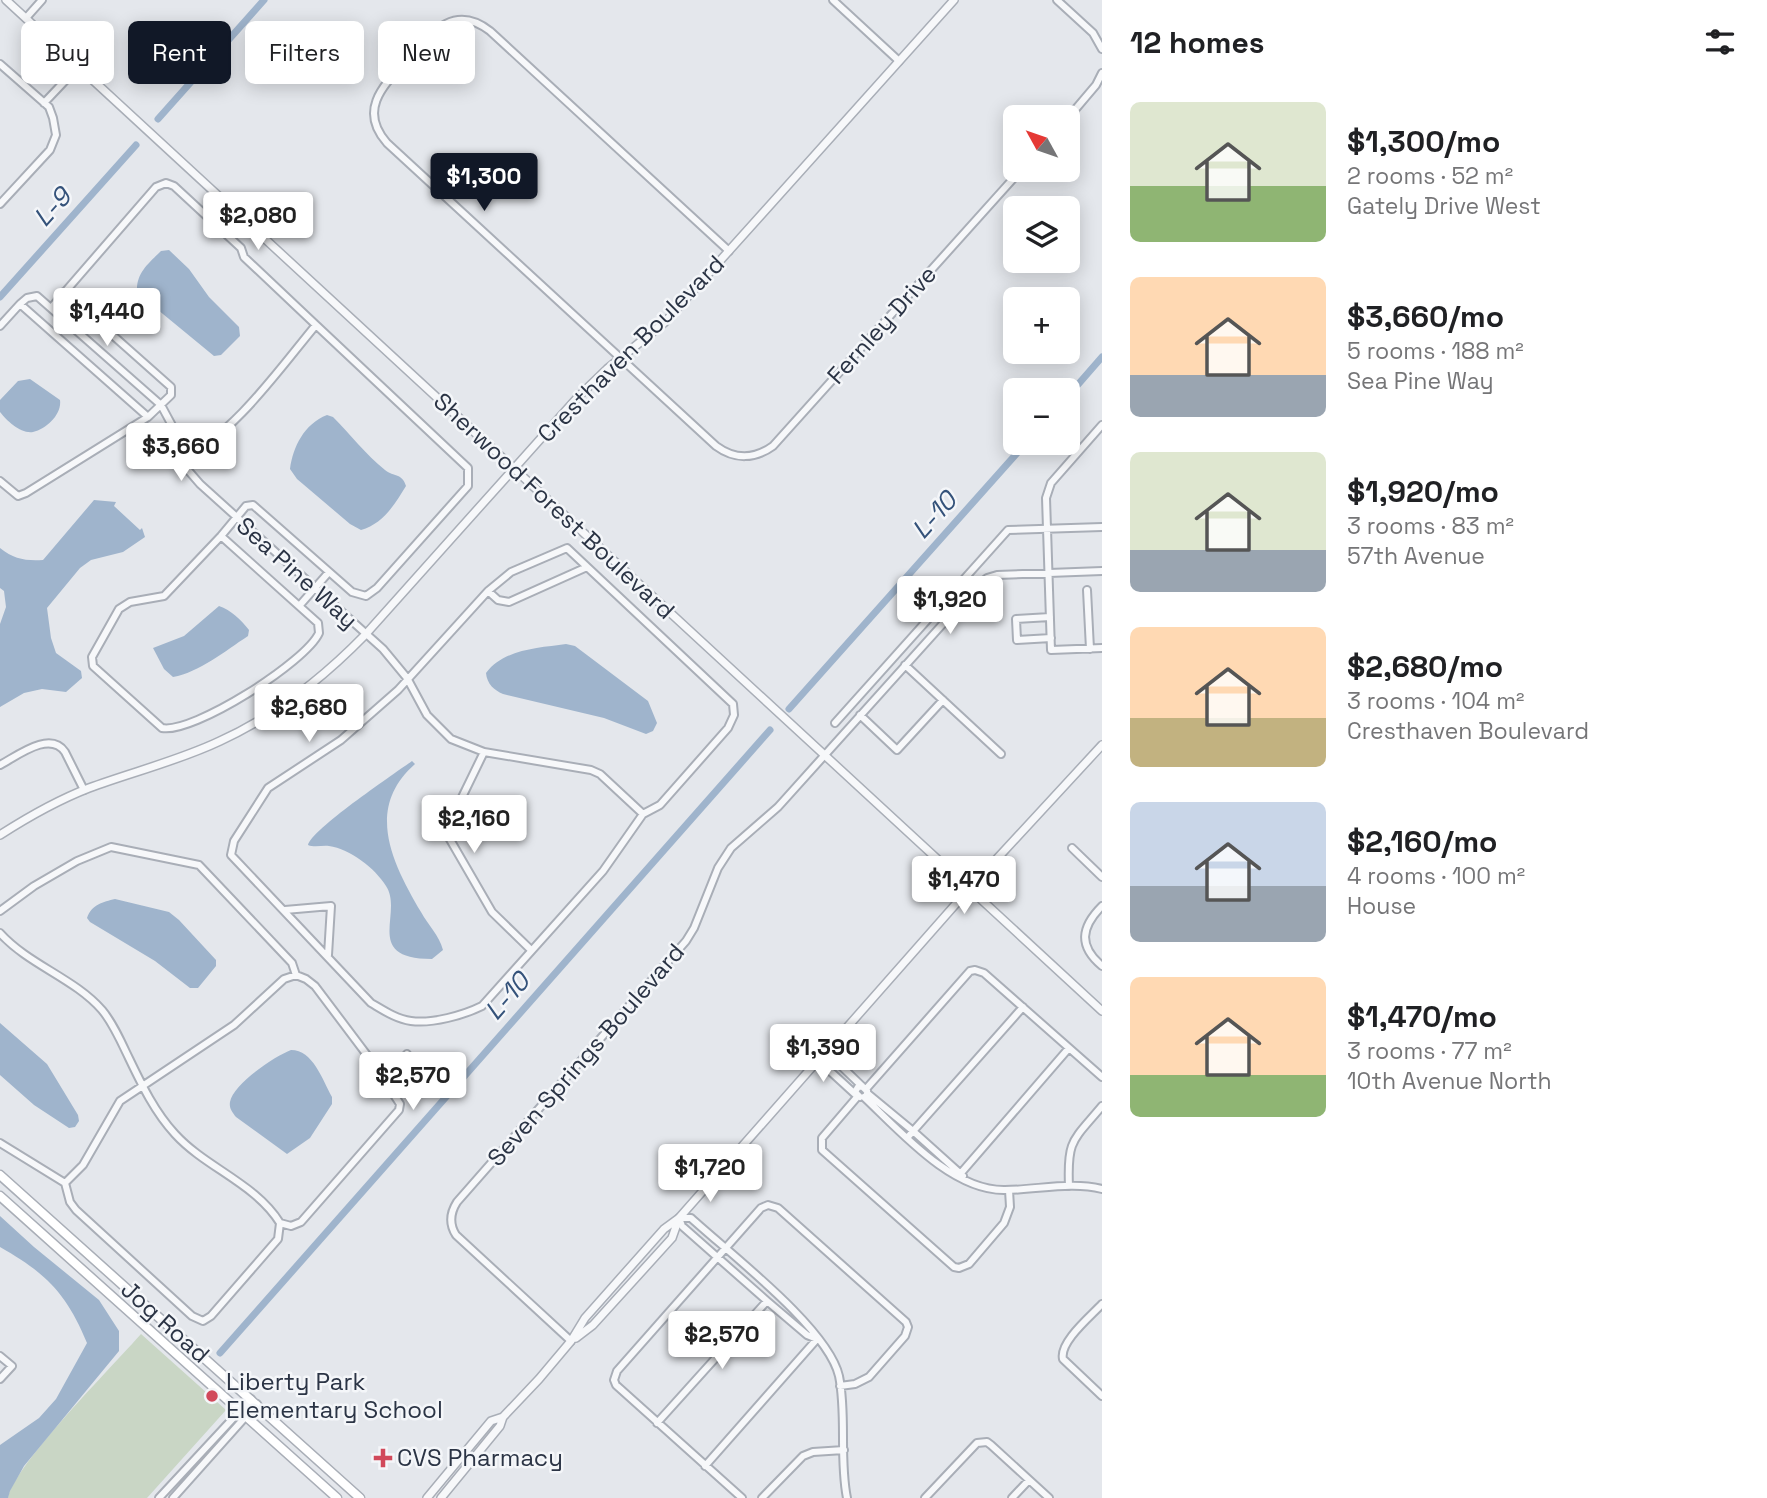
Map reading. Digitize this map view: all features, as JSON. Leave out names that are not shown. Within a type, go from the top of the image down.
[{"type":"main road","name":"Jog Road","points":[[0,1175],[360,1498]]},
{"type":"main road","name":"Jog Road","points":[[0,1196],[337,1498]]},
{"type":"main road","points":[[103,1288],[113,1276]]},
{"type":"street","name":"Sherwood Forest Boulevard","points":[[6,0],[29,21]]},
{"type":"street","points":[[26,18],[42,0]]},
{"type":"street","points":[[833,0],[899,61]]},
{"type":"street","name":"Cresthaven Boulevard","points":[[0,835],[38,812],[84,790],[218,742],[244,729],[305,689],[365,635],[584,390],[665,322],[954,0]]},
{"type":"street","points":[[1057,0],[1093,33],[1102,49]]},
{"type":"street","points":[[622,358],[380,135],[374,113],[377,98],[385,85],[430,34],[446,23],[466,20],[481,25],[729,251]]},
{"type":"street","points":[[0,64],[44,103],[51,112],[56,129],[53,145],[0,204]]},
{"type":"street","points":[[1079,105],[1102,74]]},
{"type":"street","points":[[44,103],[61,84]]},
{"type":"street","name":"Sherwood Forest Boulevard","points":[[97,84],[1102,1011]]},
{"type":"street","name":"Fernley Drive","points":[[622,358],[716,446],[730,454],[755,456],[773,446],[1010,182]]},
{"type":"street","points":[[51,308],[156,187],[166,183],[174,186],[241,248],[244,257],[468,468],[468,486],[377,588],[366,596],[352,593],[253,505],[246,506],[164,596],[130,602],[119,609],[92,657],[93,666],[162,728],[170,729],[210,714],[269,681],[307,650],[320,633],[318,623],[300,605],[221,536]]},
{"type":"street","points":[[0,481],[18,496],[26,494],[148,417],[171,395],[171,387],[64,292]]},
{"type":"street","name":"Sea Pine Way","points":[[20,303],[37,296],[161,405],[170,420],[187,469],[235,518],[388,654],[407,678],[420,705],[446,736],[484,752],[592,770],[600,774],[643,814]]},
{"type":"street","points":[[0,326],[20,303],[148,417]]},
{"type":"street","points":[[183,456],[198,450],[245,409],[316,325]]},
{"type":"street","points":[[1102,425],[1048,488],[1046,498],[1051,650],[1102,648]]},
{"type":"street","points":[[835,723],[1008,530],[1102,527]]},
{"type":"street","points":[[566,548],[733,704],[734,715],[728,728],[660,805],[643,814],[603,871],[482,1006],[468,1013],[412,1021],[389,1014],[371,1003],[231,855],[234,841],[268,788],[341,740],[398,690],[488,591],[511,572],[566,548]]},
{"type":"street","points":[[488,591],[498,600],[509,602],[587,567]]},
{"type":"street","name":"Seven Springs Boulevard","points":[[571,1341],[456,1235],[451,1221],[454,1206],[686,942],[718,868],[731,848],[778,807],[983,580],[997,575],[1102,571]]},
{"type":"street","points":[[300,605],[329,572]]},
{"type":"street","points":[[1087,590],[1090,649]]},
{"type":"street","points":[[1050,617],[1016,619],[1017,640],[1051,638]]},
{"type":"street","points":[[905,665],[1001,754]]},
{"type":"street","points":[[860,716],[897,750],[943,700]]},
{"type":"street","points":[[0,765],[43,743],[54,743],[65,752],[84,790]]},
{"type":"street","points":[[441,1498],[500,1426],[503,1417],[571,1341],[593,1325],[671,1238],[680,1218],[825,1058],[969,888],[1102,745]]},
{"type":"street","points":[[484,752],[449,824],[448,836],[492,912],[530,950]]},
{"type":"street","points":[[0,911],[55,873],[111,847],[199,865],[292,963],[296,975]]},
{"type":"street","points":[[1072,848],[1102,877]]},
{"type":"street","points":[[285,910],[331,906],[328,956]]},
{"type":"street","points":[[1102,906],[1089,922],[1084,938],[1090,953],[1102,966]]},
{"type":"street","points":[[0,933],[23,954],[95,1003],[111,1023],[142,1085],[162,1119],[184,1143],[244,1187],[271,1211],[280,1223],[291,1226],[301,1222],[399,1110],[400,1104],[315,986],[296,975],[284,979],[234,1025],[142,1085],[120,1101],[83,1165],[65,1183]]},
{"type":"street","points":[[1009,1190],[1010,1207],[1004,1223],[969,1264],[954,1267],[821,1150],[822,1138],[970,971],[984,973],[1102,1077]]},
{"type":"street","points":[[907,1138],[1023,1007]]},
{"type":"street","points":[[961,1173],[1069,1048]]},
{"type":"street","points":[[385,1080],[407,1054]]},
{"type":"street","points":[[825,1058],[831,1072],[913,1131],[966,1180]]},
{"type":"street","points":[[825,1058],[838,1063],[862,1093],[907,1138],[955,1176],[986,1188],[1009,1190],[1069,1186],[1102,1189]]},
{"type":"street","points":[[1069,1186],[1070,1146],[1102,1106]]},
{"type":"street","points":[[0,1143],[65,1183],[75,1210],[192,1316],[202,1321],[211,1316],[278,1239],[280,1223]]},
{"type":"street","points":[[742,1498],[616,1385],[615,1375],[761,1208],[773,1205],[906,1322],[905,1336],[869,1377],[855,1384],[840,1386]]},
{"type":"street","points":[[680,1218],[691,1218],[807,1323],[831,1355],[840,1386],[847,1498]]},
{"type":"street","points":[[680,1218],[682,1226],[717,1257],[807,1335],[817,1339]]},
{"type":"street","points":[[657,1423],[767,1301]]},
{"type":"street","points":[[1102,1304],[1065,1344],[1062,1354],[1063,1359],[1102,1396]]},
{"type":"street","points":[[705,1466],[817,1339]]},
{"type":"street","points":[[0,1356],[12,1366],[0,1380]]},
{"type":"street","points":[[159,1498],[254,1401]]},
{"type":"street","points":[[173,1498],[243,1413]]},
{"type":"street","points":[[427,1498],[491,1422],[503,1417]]},
{"type":"street","points":[[925,1498],[977,1443],[982,1441],[991,1445],[1049,1498]]},
{"type":"street","points":[[762,1498],[803,1456],[813,1452],[844,1450]]},
{"type":"street","points":[[1012,1498],[1029,1479]]},
{"type":"green space","points":[[141,1334],[226,1410],[147,1498],[8,1498],[14,1483],[46,1440]]},
{"type":"water","points":[[169,250],[239,327],[240,336],[221,355],[214,356],[152,305],[137,289],[139,277],[145,268],[161,251]]},
{"type":"water","points":[[30,379],[60,400],[56,415],[48,424],[33,432],[15,426],[0,412],[0,400],[18,381]]},
{"type":"water","points":[[327,415],[333,417],[378,464],[402,479],[406,486],[382,518],[361,530],[350,524],[297,479],[290,469],[301,437],[312,424]]},
{"type":"water","points":[[94,500],[116,502],[114,506],[140,530],[142,528],[145,537],[123,552],[91,560],[80,568],[47,608],[56,653],[81,671],[82,678],[66,692],[42,689],[24,693],[0,707],[0,624],[6,607],[4,591],[0,588],[0,548],[20,558],[43,560]]},
{"type":"water","points":[[219,606],[243,623],[249,630],[248,636],[203,666],[173,677],[164,669],[153,648],[184,636]]},
{"type":"water","points":[[566,644],[575,646],[648,701],[657,723],[653,731],[646,734],[604,718],[503,694],[489,683],[486,673],[502,659],[533,649]]},
{"type":"water","points":[[412,761],[415,764],[399,781],[390,799],[388,837],[401,875],[443,950],[432,959],[411,957],[398,951],[391,943],[390,897],[386,886],[369,866],[337,848],[308,845],[323,827]]},
{"type":"water","points":[[115,899],[169,912],[179,920],[216,960],[216,966],[198,988],[190,988],[155,961],[90,922],[87,918],[95,907]]},
{"type":"water","points":[[0,1023],[47,1064],[78,1115],[79,1121],[75,1127],[69,1128],[34,1105],[0,1075]]},
{"type":"water","points":[[291,1050],[299,1051],[311,1060],[332,1097],[332,1104],[310,1138],[287,1154],[236,1117],[230,1104],[233,1095],[246,1079],[265,1064]]},
{"type":"water","points":[[0,1216],[99,1300],[119,1331],[119,1351],[24,1466],[8,1498],[0,1498],[0,1445],[39,1418],[56,1399],[87,1343],[71,1311],[53,1286],[30,1266],[0,1247]]},
{"type":"waterway","name":"L-9","points":[[158,119],[264,0]]},
{"type":"waterway","name":"L-9","points":[[0,297],[136,145]]},
{"type":"waterway","name":"L-10","points":[[1080,382],[1102,357]]},
{"type":"waterway","name":"L-10","points":[[789,709],[1015,455]]},
{"type":"waterway","name":"L-10","points":[[220,1353],[770,730]]},
{"type":"place","name":"Liberty Park Elementary School","points":[[212,1396]]},
{"type":"place","name":"CVS Pharmacy","points":[[383,1458]]}]
